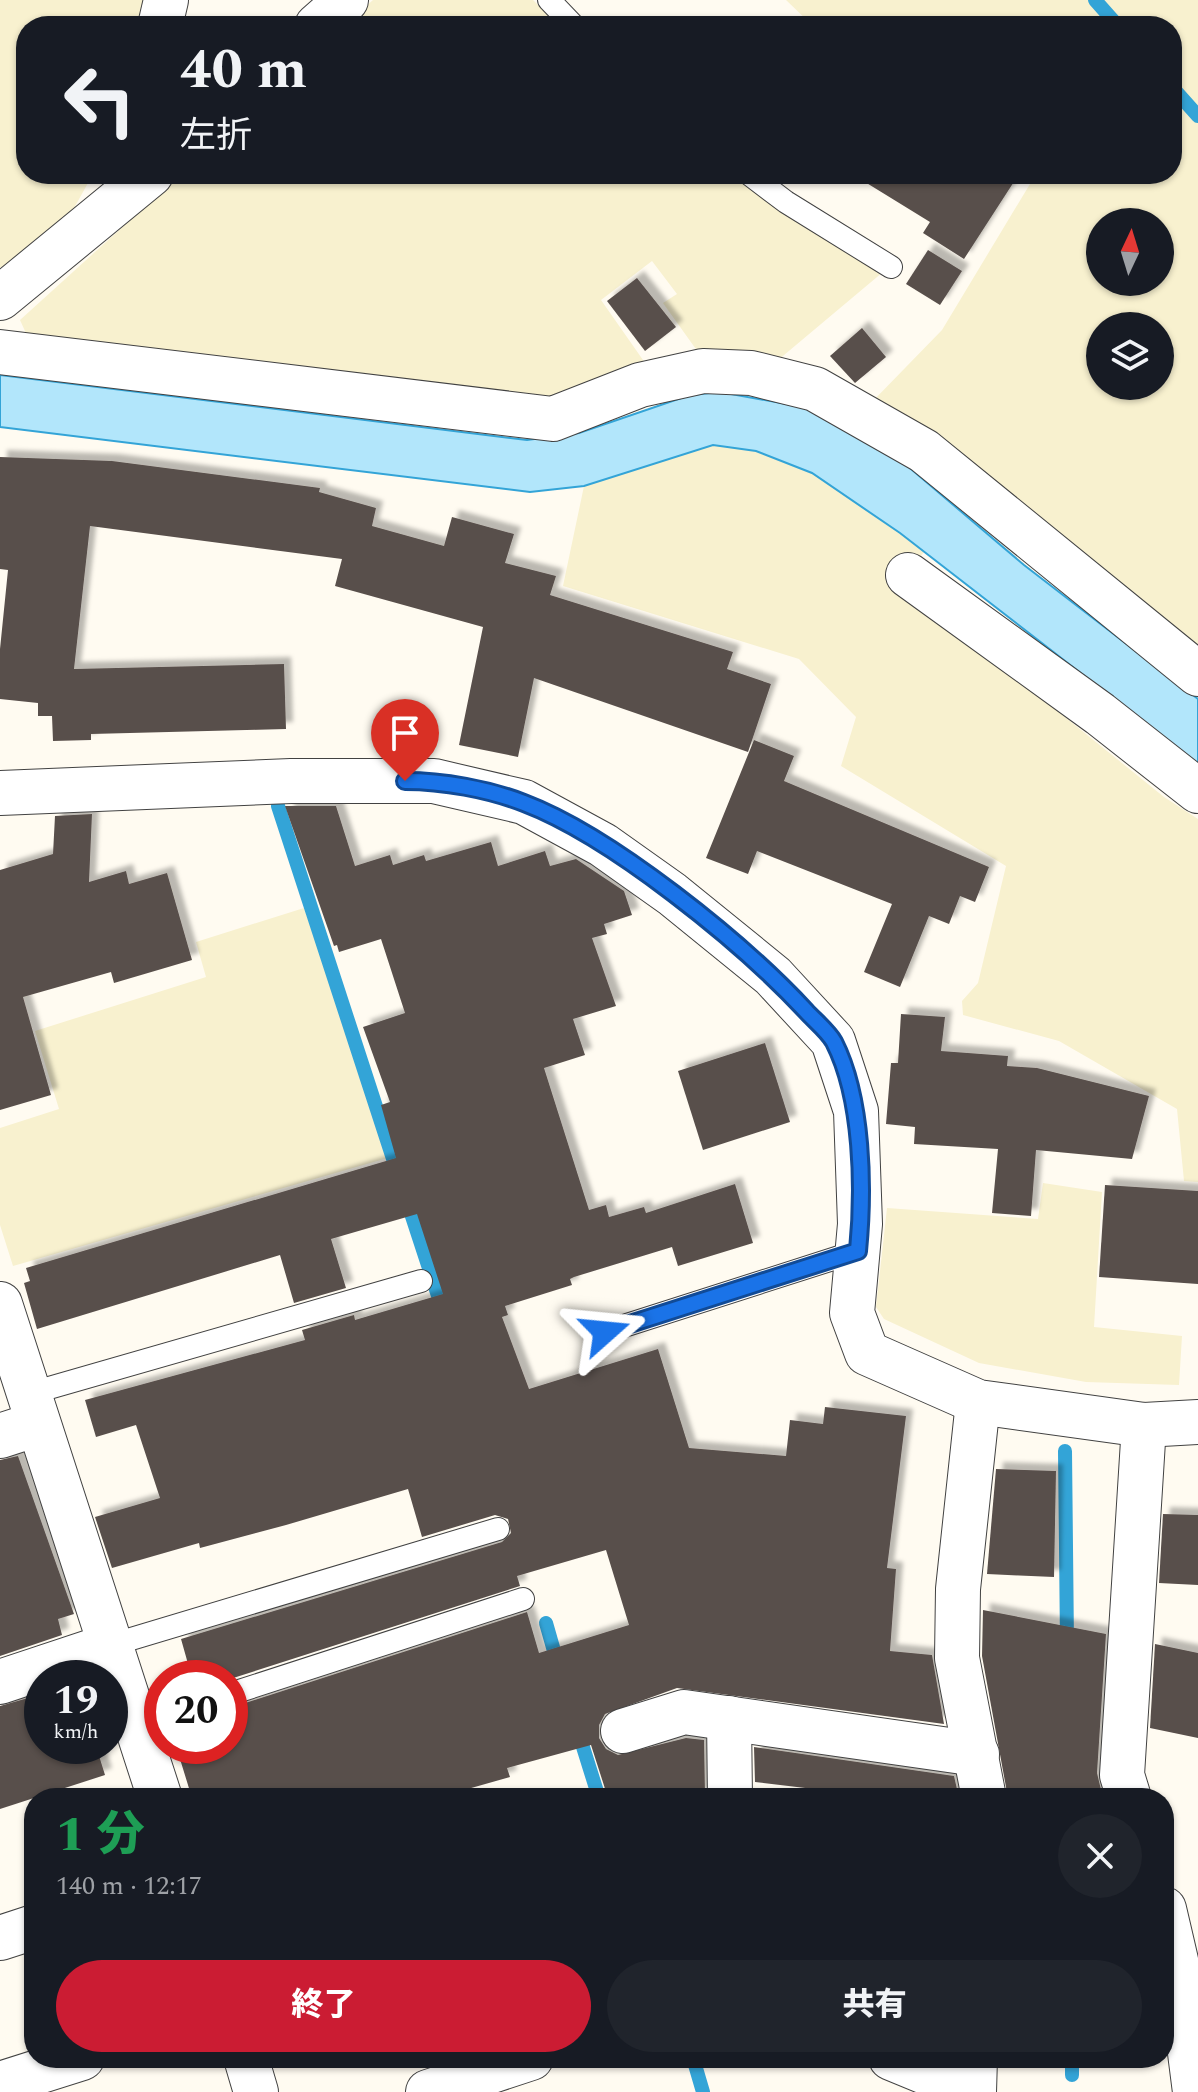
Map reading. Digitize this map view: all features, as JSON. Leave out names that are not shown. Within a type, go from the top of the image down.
[{"type":"street","points":[[328,16],[346,0]]},
{"type":"street","points":[[0,298],[116,192]]},
{"type":"street","points":[[0,352],[553,419],[640,385],[703,371],[751,373],[815,389],[924,451],[1198,674]]},
{"type":"street","points":[[908,575],[1100,714],[1198,791]]},
{"type":"street","points":[[0,793],[291,781],[434,781],[524,802],[603,845],[672,894],[781,984],[833,1041],[856,1111],[860,1224],[852,1313],[867,1353],[978,1402],[1144,1425],[1198,1422]]},
{"type":"street","points":[[0,1304],[22,1418],[111,1645],[144,1710]]},
{"type":"street","points":[[978,1402],[958,1589],[957,1658],[982,1788]]},
{"type":"street","points":[[1126,1788],[1122,1775],[1144,1425]]},
{"type":"street","points":[[0,1682],[111,1645]]},
{"type":"street","points":[[623,1731],[684,1712],[977,1754]]},
{"type":"street","points":[[729,1718],[730,1788]]},
{"type":"street","points":[[155,1764],[159,1788]]},
{"type":"street","points":[[0,1938],[24,1930]]},
{"type":"street","points":[[1174,1952],[1181,1982],[1195,2092]]},
{"type":"street","points":[[0,2084],[50,2068]]},
{"type":"street","points":[[249,2068],[256,2092]]},
{"type":"street","points":[[428,2092],[501,2068]]},
{"type":"street","points":[[915,2068],[974,2092],[975,2068]]},
{"type":"lane","points":[[549,0],[564,16]]},
{"type":"lane","points":[[762,184],[891,267]]},
{"type":"lane","points":[[605,1332],[858,1251]]},
{"type":"lane","points":[[22,1418],[421,1281]]},
{"type":"lane","points":[[111,1645],[498,1529]]},
{"type":"lane","points":[[248,1688],[523,1599]]},
{"type":"shaded area","points":[[0,0],[147,0],[143,16],[16,16],[16,184],[87,184],[64,226],[9,270],[0,267]]},
{"type":"shaded area","points":[[373,0],[533,0],[550,16],[355,16]]},
{"type":"shaded area","points":[[786,0],[1198,0],[1198,660],[869,405],[942,330],[1030,184],[1182,184],[1182,16],[803,16]]},
{"type":"shaded area","points":[[170,184],[743,184],[782,212],[883,272],[771,366],[703,359],[663,303],[677,294],[652,261],[601,300],[650,370],[572,401],[29,340],[20,320]]},
{"type":"shaded area","points":[[713,445],[756,451],[812,473],[900,533],[924,552],[899,583],[1164,797],[1198,819],[1198,1182],[1184,1181],[1177,1109],[1059,1041],[963,1015],[962,1001],[978,983],[1006,866],[841,766],[856,717],[799,659],[563,586],[584,486]]},
{"type":"shaded area","points":[[304,908],[391,1157],[13,1266],[0,1225],[0,1128],[59,1109],[35,1031],[206,977],[196,942]]},
{"type":"shaded area","points":[[1043,1183],[1102,1192],[1094,1327],[1182,1336],[1179,1385],[1086,1382],[979,1363],[884,1319],[876,1307],[887,1208],[1038,1219]]},
{"type":"water","points":[[0,375],[527,440],[579,433],[690,395],[720,392],[820,410],[891,452],[1024,565],[1198,699],[1198,764],[900,533],[812,473],[756,451],[713,445],[584,486],[530,492],[0,427]]},
{"type":"building","points":[[868,184],[1013,184],[964,259],[923,233],[930,222]]},
{"type":"building","points":[[928,250],[962,271],[940,305],[906,284]]},
{"type":"building","points":[[637,278],[676,327],[645,351],[607,301]]},
{"type":"building","points":[[862,328],[886,357],[855,383],[830,356]]},
{"type":"building","points":[[0,457],[112,461],[320,488],[319,492],[376,508],[372,526],[444,546],[452,517],[514,534],[505,563],[556,576],[550,595],[733,652],[727,669],[771,684],[748,752],[534,678],[518,757],[459,745],[483,627],[335,586],[342,559],[90,526],[74,669],[284,664],[286,729],[91,734],[91,740],[53,741],[52,716],[38,716],[38,703],[0,699],[0,649],[8,570],[0,569]]},
{"type":"building","points":[[754,740],[794,756],[784,781],[989,867],[975,902],[960,896],[949,924],[929,916],[900,987],[864,972],[892,904],[757,851],[748,874],[706,858]]},
{"type":"building","points":[[285,806],[336,806],[355,866],[390,855],[393,865],[424,855],[426,861],[491,842],[498,866],[545,851],[550,866],[576,859],[624,891],[632,915],[604,924],[607,934],[592,938],[616,1006],[573,1019],[585,1055],[544,1068],[589,1210],[606,1205],[609,1217],[644,1207],[646,1213],[735,1184],[753,1243],[678,1266],[672,1247],[574,1277],[570,1279],[572,1285],[505,1306],[508,1315],[502,1317],[529,1389],[658,1349],[689,1448],[786,1456],[790,1420],[823,1424],[825,1407],[906,1416],[887,1568],[896,1569],[890,1651],[932,1655],[944,1724],[677,1688],[605,1714],[599,1725],[599,1738],[606,1749],[618,1755],[686,1738],[704,1740],[705,1788],[605,1788],[591,1745],[507,1768],[510,1777],[471,1788],[189,1788],[182,1764],[248,1764],[248,1702],[527,1612],[539,1653],[629,1625],[606,1550],[517,1576],[520,1586],[248,1673],[248,1660],[187,1660],[181,1639],[502,1542],[511,1533],[508,1519],[495,1515],[422,1537],[408,1489],[200,1548],[199,1543],[112,1568],[95,1517],[160,1498],[136,1425],[96,1437],[85,1400],[305,1340],[302,1330],[354,1315],[355,1320],[443,1294],[417,1214],[331,1239],[346,1288],[294,1303],[280,1255],[37,1329],[24,1283],[30,1281],[26,1268],[396,1158],[381,1105],[390,1102],[363,1027],[405,1013],[381,939],[339,952],[337,945],[334,946]]},
{"type":"building","points":[[92,814],[89,882],[126,871],[129,884],[167,873],[192,960],[114,983],[111,972],[23,997],[51,1095],[0,1110],[0,870],[53,854],[55,816]]},
{"type":"building","points":[[901,1014],[945,1017],[941,1051],[1008,1056],[1007,1066],[1037,1068],[1149,1096],[1132,1159],[1036,1150],[1031,1216],[992,1213],[998,1149],[914,1144],[915,1127],[886,1124],[891,1063],[898,1063]]},
{"type":"building","points":[[765,1043],[790,1122],[703,1150],[678,1071]]},
{"type":"building","points":[[1105,1185],[1198,1191],[1198,1284],[1099,1277]]},
{"type":"building","points":[[18,1456],[74,1614],[58,1619],[62,1635],[0,1656],[0,1460]]},
{"type":"building","points":[[996,1469],[1056,1471],[1054,1577],[987,1574]]},
{"type":"building","points":[[1163,1514],[1198,1515],[1198,1585],[1159,1583]]},
{"type":"building","points":[[983,1610],[1106,1634],[1097,1773],[1101,1788],[1006,1788],[982,1656]]},
{"type":"building","points":[[1155,1644],[1198,1653],[1198,1738],[1150,1728]]},
{"type":"building","points":[[24,1699],[24,1764],[102,1764],[105,1775],[65,1788],[24,1788],[24,1801],[0,1809],[0,1706]]},
{"type":"building","points":[[754,1747],[954,1776],[957,1788],[805,1788],[755,1782]]},
{"type":"waterway","points":[[1095,0],[1109,16]]},
{"type":"waterway","points":[[1182,98],[1198,116]]},
{"type":"waterway","points":[[278,806],[398,1174]]},
{"type":"waterway","points":[[406,1198],[443,1311]]},
{"type":"waterway","points":[[1065,1451],[1067,1643]]},
{"type":"waterway","points":[[546,1623],[558,1665]]},
{"type":"waterway","points":[[578,1731],[596,1788]]},
{"type":"waterway","points":[[696,2068],[703,2092]]},
{"type":"waterway","points":[[1072,2068],[1072,2075]]},
{"type":"route","points":[[405,781],[434,781],[524,802],[603,845],[672,894],[773,976],[833,1041],[856,1111],[858,1251],[605,1332]]}]
